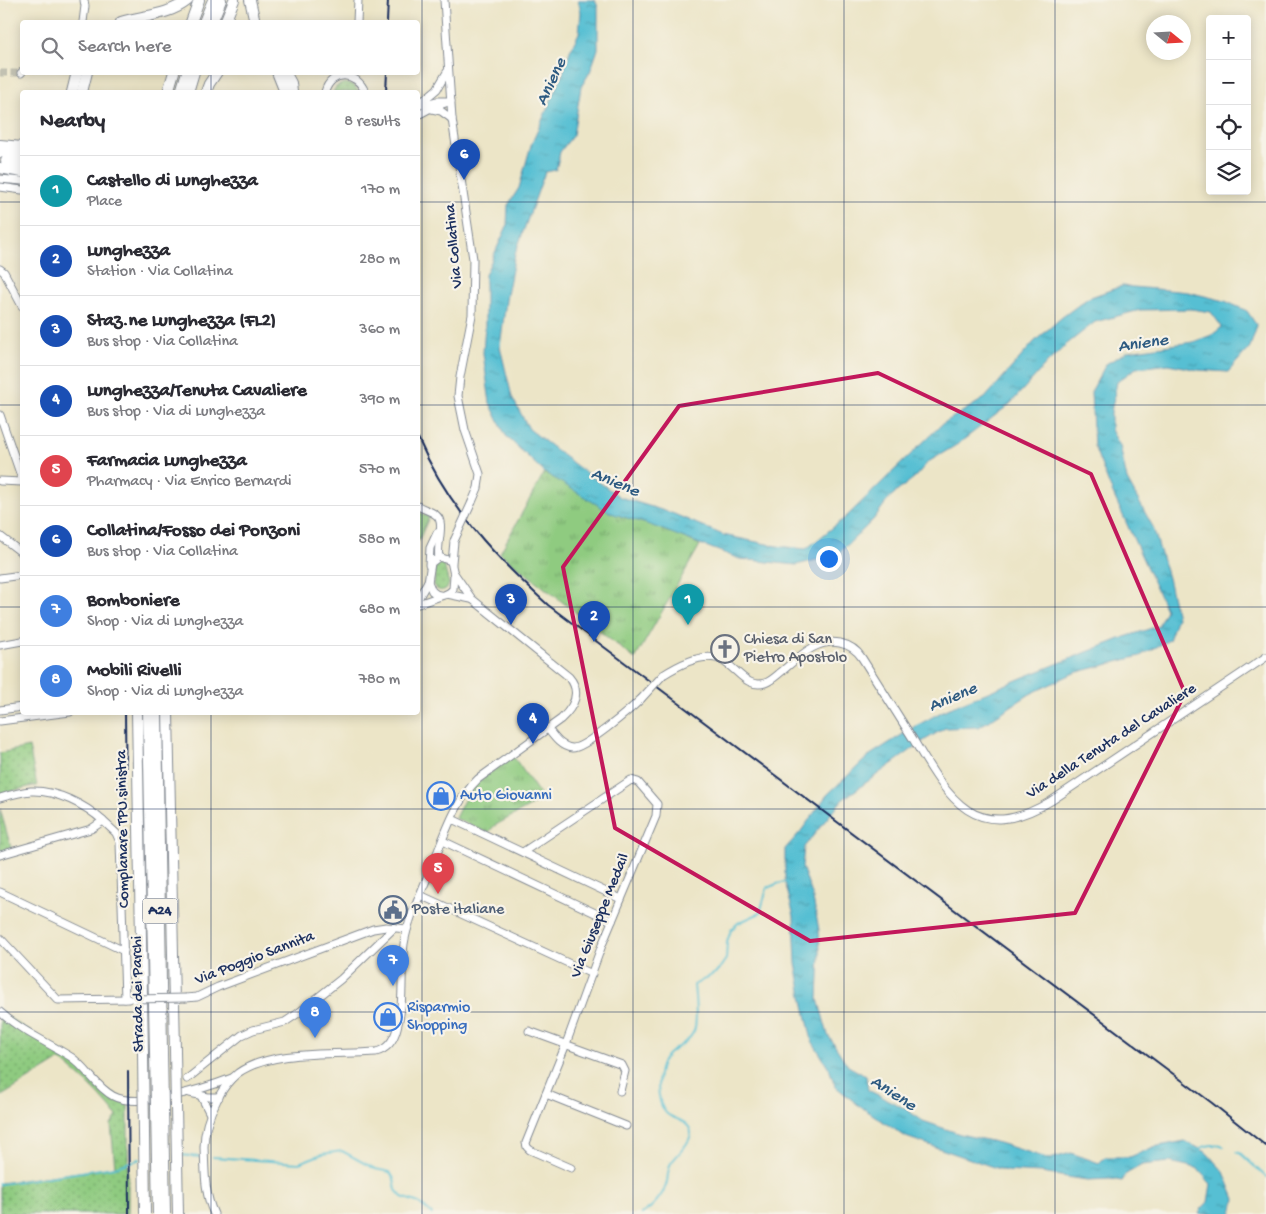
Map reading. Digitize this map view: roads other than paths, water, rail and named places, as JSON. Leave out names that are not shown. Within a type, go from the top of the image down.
[{"type":"highway","points":[[131,20],[164,13],[177,8],[188,0]]},
{"type":"highway","points":[[192,20],[199,0]]},
{"type":"highway","points":[[205,20],[213,0]]},
{"type":"highway","points":[[213,20],[220,0]]},
{"type":"highway","points":[[226,20],[234,0]]},
{"type":"highway","points":[[250,0],[255,20]]},
{"type":"highway","points":[[73,90],[77,75]]},
{"type":"highway","points":[[82,90],[86,75]]},
{"type":"highway","points":[[167,90],[169,75]]},
{"type":"highway","points":[[168,90],[173,75]]},
{"type":"highway","points":[[182,90],[186,75]]},
{"type":"highway","points":[[189,90],[193,75]]},
{"type":"highway","points":[[203,90],[207,75]]},
{"type":"highway","points":[[207,90],[215,75]]},
{"type":"highway","points":[[278,75],[284,90]]},
{"type":"highway","points":[[287,75],[291,83],[292,90]]},
{"type":"highway","points":[[0,145],[20,147]]},
{"type":"highway","points":[[0,152],[20,156]]},
{"type":"highway","points":[[0,160],[20,163]]},
{"type":"highway","points":[[0,168],[20,172]]},
{"type":"highway","name":"Complanare TPU sinistra","points":[[137,715],[145,1214]]},
{"type":"highway","name":"Strada dei Parchi","points":[[148,715],[153,769],[158,1053],[158,1214]]},
{"type":"highway","name":"Strada dei Parchi","points":[[153,769],[157,715]]},
{"type":"highway","points":[[168,715],[178,1214]]},
{"type":"highway","name":"Strada dei Parchi","points":[[158,1053],[165,1214]]},
{"type":"street","points":[[83,20],[84,0]]},
{"type":"street","points":[[357,20],[358,0]]},
{"type":"street","name":"Via Collatina","points":[[441,557],[454,541],[472,502],[478,488],[479,471],[465,430],[458,396],[472,315],[474,264],[452,119],[444,0]]},
{"type":"street","points":[[420,103],[440,85],[448,70]]},
{"type":"street","points":[[326,90],[328,84],[341,75]]},
{"type":"street","points":[[346,75],[358,81]]},
{"type":"street","points":[[357,75],[364,90]]},
{"type":"street","points":[[420,105],[437,101],[451,101]]},
{"type":"street","points":[[420,114],[451,101]]},
{"type":"street","points":[[429,109],[439,110],[452,119]]},
{"type":"street","points":[[0,179],[20,181]]},
{"type":"street","points":[[0,187],[20,190]]},
{"type":"street","points":[[0,269],[4,272],[20,302]]},
{"type":"street","points":[[0,415],[20,474]]},
{"type":"street","points":[[0,481],[20,480]]},
{"type":"street","points":[[420,507],[437,515],[440,520],[438,545],[441,557],[452,563],[454,573],[454,588],[445,595],[420,603]]},
{"type":"street","points":[[430,568],[430,548],[441,526]]},
{"type":"street","points":[[0,536],[20,551]]},
{"type":"street","name":"Via Collatina","points":[[452,563],[454,541]]},
{"type":"street","points":[[420,595],[428,581],[432,561],[441,557]]},
{"type":"street","points":[[0,1012],[17,1025],[76,1061],[106,1090],[115,1097],[124,1100],[137,1101],[206,1088],[232,1078],[249,1067],[277,1059],[309,1054],[376,1052],[387,1047],[393,1039],[398,1026],[403,949],[407,929],[452,819],[463,797],[474,782],[564,717],[572,706],[576,694],[574,684],[565,673],[472,599],[454,573]]},
{"type":"street","points":[[0,578],[20,575]]},
{"type":"street","points":[[428,581],[432,591],[437,595],[472,599]]},
{"type":"street","points":[[0,645],[20,641]]},
{"type":"street","name":"Via della Tenuta del Cavaliere","points":[[548,729],[561,743],[571,748],[579,747],[614,722],[641,699],[663,675],[695,659],[714,657],[724,660],[750,682],[762,684],[772,680],[810,649],[825,643],[838,643],[849,646],[860,655],[926,762],[950,796],[967,810],[982,816],[995,819],[1016,817],[1051,801],[1266,657]]},
{"type":"street","points":[[0,710],[20,707]]},
{"type":"street","points":[[0,721],[47,715]]},
{"type":"street","name":"Via Giuseppe Medail","points":[[523,852],[629,781],[636,781],[655,800],[658,811],[612,921],[566,1044],[526,1143],[526,1147],[530,1150],[571,1168]]},
{"type":"street","points":[[0,798],[30,791],[43,792],[60,797],[88,809],[116,833],[120,842],[125,999]]},
{"type":"street","points":[[452,819],[621,899]]},
{"type":"street","points":[[0,855],[93,829],[103,821]]},
{"type":"street","points":[[443,841],[612,921]]},
{"type":"street","points":[[0,892],[124,951]]},
{"type":"street","points":[[420,895],[592,974]]},
{"type":"street","points":[[187,1079],[242,1035],[287,1021],[305,1009],[349,972],[394,928]]},
{"type":"street","name":"Via Poggio Sannita","points":[[0,938],[58,1000],[186,998],[200,996],[220,986],[373,929],[407,929]]},
{"type":"street","points":[[530,1031],[622,1065],[625,1070],[620,1092]]},
{"type":"street","points":[[214,1214],[208,1196],[204,1135],[210,1114],[232,1078]]},
{"type":"street","points":[[206,1088],[219,1097]]},
{"type":"street","points":[[186,1092],[201,1096],[219,1097]]},
{"type":"street","points":[[546,1094],[626,1126]]},
{"type":"street","points":[[201,1096],[210,1114]]},
{"type":"water","points":[[578,0],[595,0],[598,7],[598,49],[590,72],[581,87],[573,135],[560,152],[556,170],[545,172],[515,254],[506,300],[500,347],[512,397],[529,429],[620,497],[674,514],[723,535],[776,546],[806,549],[846,517],[942,424],[985,398],[1034,342],[1061,318],[1088,298],[1122,286],[1188,292],[1225,301],[1247,311],[1257,326],[1250,347],[1228,372],[1198,370],[1169,364],[1136,368],[1117,382],[1111,412],[1111,430],[1120,446],[1127,480],[1153,527],[1168,578],[1177,617],[1169,640],[1140,656],[1074,673],[1030,694],[979,727],[945,728],[925,740],[842,800],[804,847],[802,867],[812,894],[819,930],[818,999],[828,1035],[848,1066],[866,1076],[868,1090],[904,1108],[923,1121],[960,1134],[999,1143],[1050,1159],[1071,1153],[1099,1163],[1105,1157],[1130,1157],[1154,1147],[1185,1141],[1206,1152],[1224,1172],[1235,1199],[1232,1214],[1199,1214],[1208,1202],[1211,1184],[1197,1168],[1170,1162],[1142,1165],[1126,1174],[1122,1181],[1110,1179],[1087,1180],[1041,1173],[1005,1171],[906,1137],[857,1104],[835,1086],[829,1068],[812,1041],[796,963],[794,916],[785,882],[785,849],[801,831],[827,795],[870,755],[945,710],[1125,637],[1158,626],[1166,610],[1110,487],[1094,446],[1091,392],[1106,364],[1128,351],[1193,342],[1212,335],[1222,327],[1211,312],[1191,309],[1140,310],[1095,322],[1047,363],[1010,404],[958,444],[928,462],[915,477],[890,497],[873,520],[837,555],[796,565],[740,559],[650,525],[611,513],[544,472],[506,436],[490,403],[483,353],[485,275],[507,226],[508,205],[519,188],[531,145],[579,33],[581,12]]},
{"type":"waterway","points":[[641,1214],[650,1208],[661,1196],[666,1187],[671,1163],[687,1144],[691,1136],[687,1125],[670,1116],[664,1110],[660,1101],[658,1084],[661,1065],[665,1058],[685,1042],[694,1031],[696,1015],[694,985],[717,972],[726,959],[727,942],[731,930],[738,923],[760,913],[767,888],[786,882]]},
{"type":"waterway","points":[[1200,1149],[1212,1145],[1224,1147]]},
{"type":"waterway","points":[[213,1157],[299,1163],[322,1154],[342,1151],[375,1169],[390,1172],[394,1179],[396,1190],[402,1197],[419,1203],[432,1214]]},
{"type":"waterway","points":[[1237,1152],[1266,1177]]},
{"type":"waterway","points":[[179,1155],[202,1157]]},
{"type":"waterway","points":[[0,1184],[115,1167],[140,1159]]},
{"type":"tunnel","points":[[0,73],[20,73]]},
{"type":"railway","points":[[387,20],[388,0]]},
{"type":"railway","points":[[386,90],[387,75]]},
{"type":"railway","points":[[420,442],[443,486],[474,529],[509,568],[548,605],[1212,1103],[1266,1146]]},
{"type":"railway","points":[[125,715],[126,809]]},
{"type":"railway","points":[[128,1071],[129,1214]]},
{"type":"place","name":"Collatina/Fosso dei Ponzoni","points":[[464,180]]},
{"type":"place","name":"Staz.ne Lunghezza (FL2)","points":[[511,625]]},
{"type":"place","name":"Castello di Lunghezza","points":[[688,625]]},
{"type":"place","name":"Lunghezza","points":[[594,642]]},
{"type":"place","name":"Chiesa di San Pietro Apostolo","points":[[725,649]]},
{"type":"place","name":"Lunghezza/Tenuta Cavaliere","points":[[533,744]]},
{"type":"place","name":"Auto Giovanni","points":[[441,796]]},
{"type":"place","name":"Farmacia Lunghezza","points":[[438,894]]},
{"type":"place","name":"Poste italiane","points":[[393,910]]},
{"type":"place","name":"Bomboniere","points":[[393,986]]},
{"type":"place","name":"Risparmio Shopping","points":[[388,1017]]},
{"type":"place","name":"Mobili Rivelli","points":[[315,1038]]},
{"type":"water label","name":"Aniene","points":[[552,82]]},
{"type":"water label","name":"Aniene","points":[[1143,344]]},
{"type":"water label","name":"Aniene","points":[[615,483]]},
{"type":"water label","name":"Aniene","points":[[953,698]]},
{"type":"water label","name":"Aniene","points":[[893,1094]]}]
